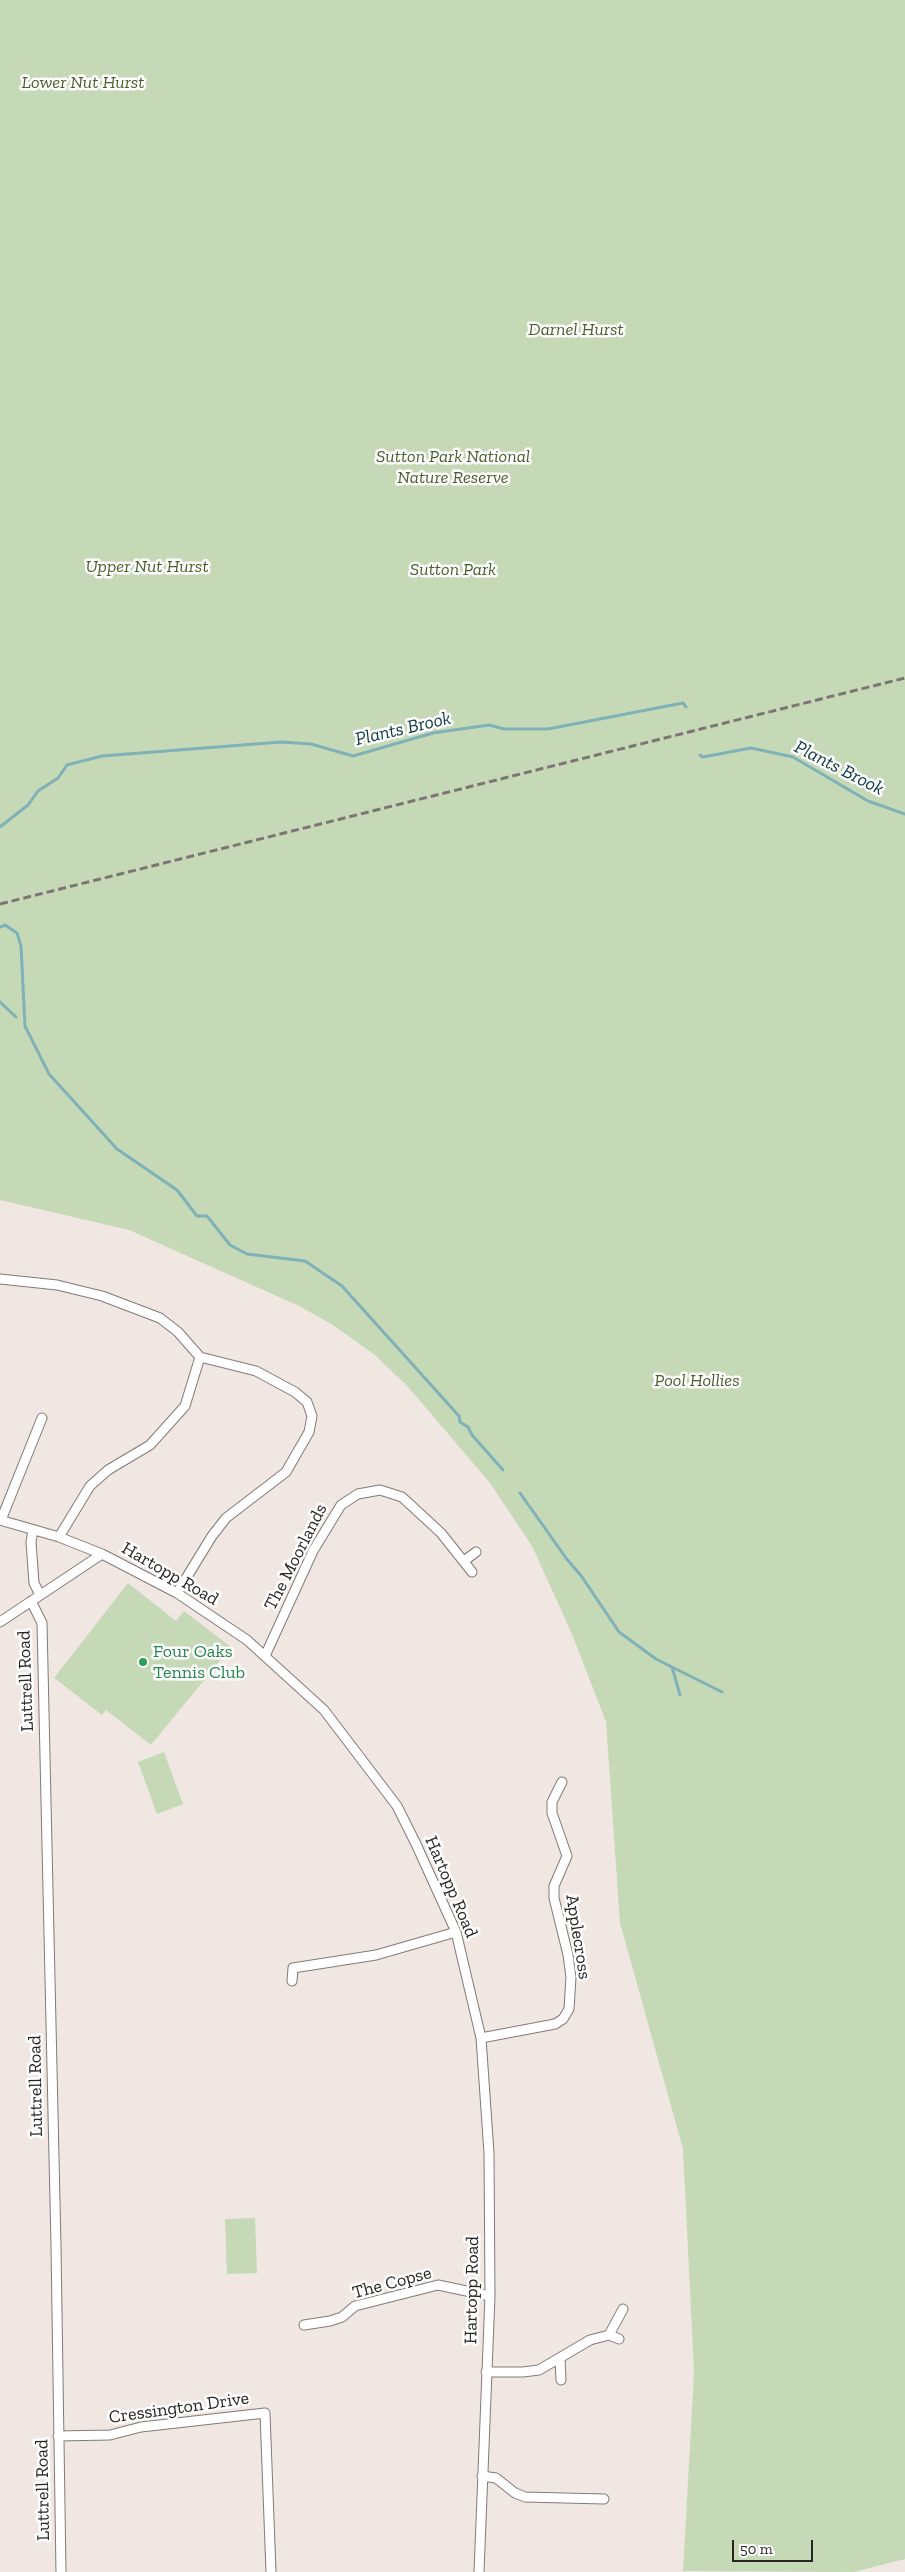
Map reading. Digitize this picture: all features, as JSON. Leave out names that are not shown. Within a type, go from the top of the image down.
[{"type":"street","points":[[0,1279],[57,1286],[102,1296],[160,1318],[178,1332],[200,1356],[256,1371],[294,1392],[307,1402],[312,1416],[309,1432],[286,1472],[226,1518],[212,1536],[177,1593]]},
{"type":"street","points":[[59,1537],[90,1486],[108,1470],[150,1445],[185,1406],[200,1356]]},
{"type":"street","points":[[1,1520],[42,1418]]},
{"type":"street","name":"The Moorlands","points":[[265,1656],[313,1551],[341,1505],[358,1494],[380,1490],[402,1497],[441,1533],[472,1572]]},
{"type":"street","name":"Hartopp Road","points":[[1,1520],[59,1537],[102,1554],[177,1593],[247,1640],[265,1656],[324,1710],[396,1806],[456,1932],[481,2038],[489,2152],[490,2296],[479,2572]]},
{"type":"street","points":[[33,1530],[31,1542],[34,1583],[40,1595]]},
{"type":"street","points":[[464,1561],[476,1552]]},
{"type":"street","points":[[0,1622],[102,1554]]},
{"type":"street","name":"Luttrell Road","points":[[31,1601],[42,1623],[61,2572]]},
{"type":"street","name":"Applecross","points":[[481,2038],[555,2024],[563,2019],[569,2008],[570,1977],[568,1955],[554,1898],[554,1886],[567,1856],[552,1813],[552,1802],[562,1782]]},
{"type":"street","points":[[292,1981],[292,1968],[376,1955],[456,1932]]},
{"type":"street","name":"The Copse","points":[[304,2325],[330,2321],[342,2316],[355,2306],[438,2285],[490,2296]]},
{"type":"street","points":[[609,2335],[623,2309]]},
{"type":"street","points":[[486,2372],[532,2372],[560,2358],[580,2344],[609,2335],[619,2339]]},
{"type":"street","points":[[560,2358],[561,2380]]},
{"type":"street","name":"Cressington Drive","points":[[58,2436],[110,2435],[141,2427],[265,2413],[271,2572]]},
{"type":"street","points":[[482,2476],[496,2478],[515,2493],[525,2497],[604,2500]]},
{"type":"green space","name":"Sutton Park","points":[[0,0],[905,0],[905,2559],[854,2572],[683,2571],[694,2372],[683,2149],[620,1923],[606,1722],[572,1634],[532,1546],[490,1483],[409,1388],[375,1355],[333,1325],[299,1306],[129,1230],[0,1200]]},
{"type":"green space","name":"Four Oaks Tennis Club","points":[[128,1583],[176,1621],[184,1611],[231,1647],[151,1745],[106,1710],[102,1715],[54,1678]]},
{"type":"green space","points":[[164,1752],[183,1804],[157,1814],[138,1762]]},
{"type":"green space","points":[[255,2218],[257,2273],[227,2274],[225,2219]]},
{"type":"waterway","name":"Plants Brook","points":[[0,827],[28,805],[38,791],[58,778],[67,765],[102,756],[281,742],[311,744],[353,756],[433,733],[489,725],[504,729],[548,729],[683,703],[686,707]]},
{"type":"waterway","name":"Plants Brook","points":[[700,755],[703,757],[751,748],[793,757],[868,801],[905,814]]},
{"type":"waterway","points":[[0,927],[5,925],[17,933],[21,946],[25,1026],[49,1074],[117,1149],[177,1190],[197,1216],[207,1216],[230,1245],[247,1254],[305,1261],[342,1286],[459,1416],[460,1422],[468,1427],[472,1435],[503,1470]]},
{"type":"waterway","points":[[0,1002],[16,1017]]},
{"type":"waterway","points":[[520,1493],[566,1558],[582,1577],[619,1632],[656,1659],[722,1692]]},
{"type":"waterway","points":[[672,1667],[680,1695]]},
{"type":"railway","points":[[0,904],[905,678]]},
{"type":"place","name":"Four Oaks Tennis Club","points":[[143,1662]]},
{"type":"park label","name":"Lower Nut Hurst","points":[[83,83]]},
{"type":"park label","name":"Darnel Hurst","points":[[576,330]]},
{"type":"park label","name":"Sutton Park National Nature Reserve","points":[[453,467]]},
{"type":"park label","name":"Upper Nut Hurst","points":[[147,567]]},
{"type":"park label","name":"Pool Hollies","points":[[697,1381]]}]
